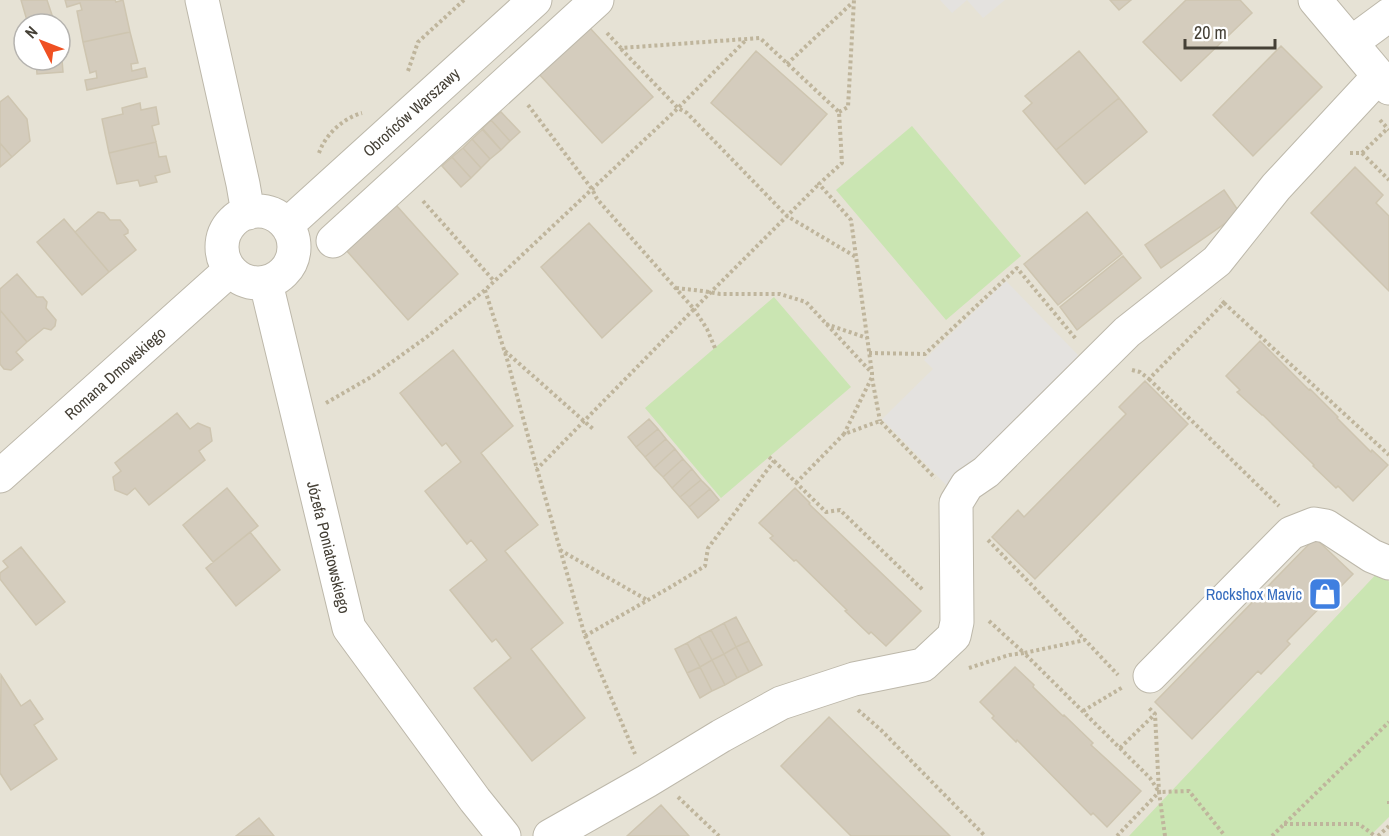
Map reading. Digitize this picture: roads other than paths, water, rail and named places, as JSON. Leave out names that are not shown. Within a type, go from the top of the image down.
[{"type":"street","points":[[202,0],[248,213]]},
{"type":"street","name":"Obrońców Warszawy","points":[[287,225],[416,89],[535,0]]},
{"type":"street","points":[[549,836],[782,703],[854,680],[923,665],[954,636],[957,612],[957,502],[967,485],[986,472],[1127,332],[1217,261],[1276,187],[1384,82],[1316,0]]},
{"type":"street","points":[[333,241],[591,5]]},
{"type":"street","points":[[1351,43],[1389,15]]},
{"type":"street","points":[[416,89],[455,130]]},
{"type":"street","points":[[259,211],[271,213],[287,225],[293,238],[292,261],[277,279],[256,284],[238,278],[230,270],[224,261],[223,237],[228,227],[237,218],[259,211]]},
{"type":"street","name":"Romana Dmowskiego","points":[[0,476],[230,270]]},
{"type":"street","name":"Józefa Poniatowskiego","points":[[266,283],[349,628],[504,836]]},
{"type":"street","points":[[1136,686],[1292,533],[1314,524],[1326,526],[1372,556],[1389,563]]},
{"type":"place","name":"Rockshox Mavic","points":[[1325,594]]}]
